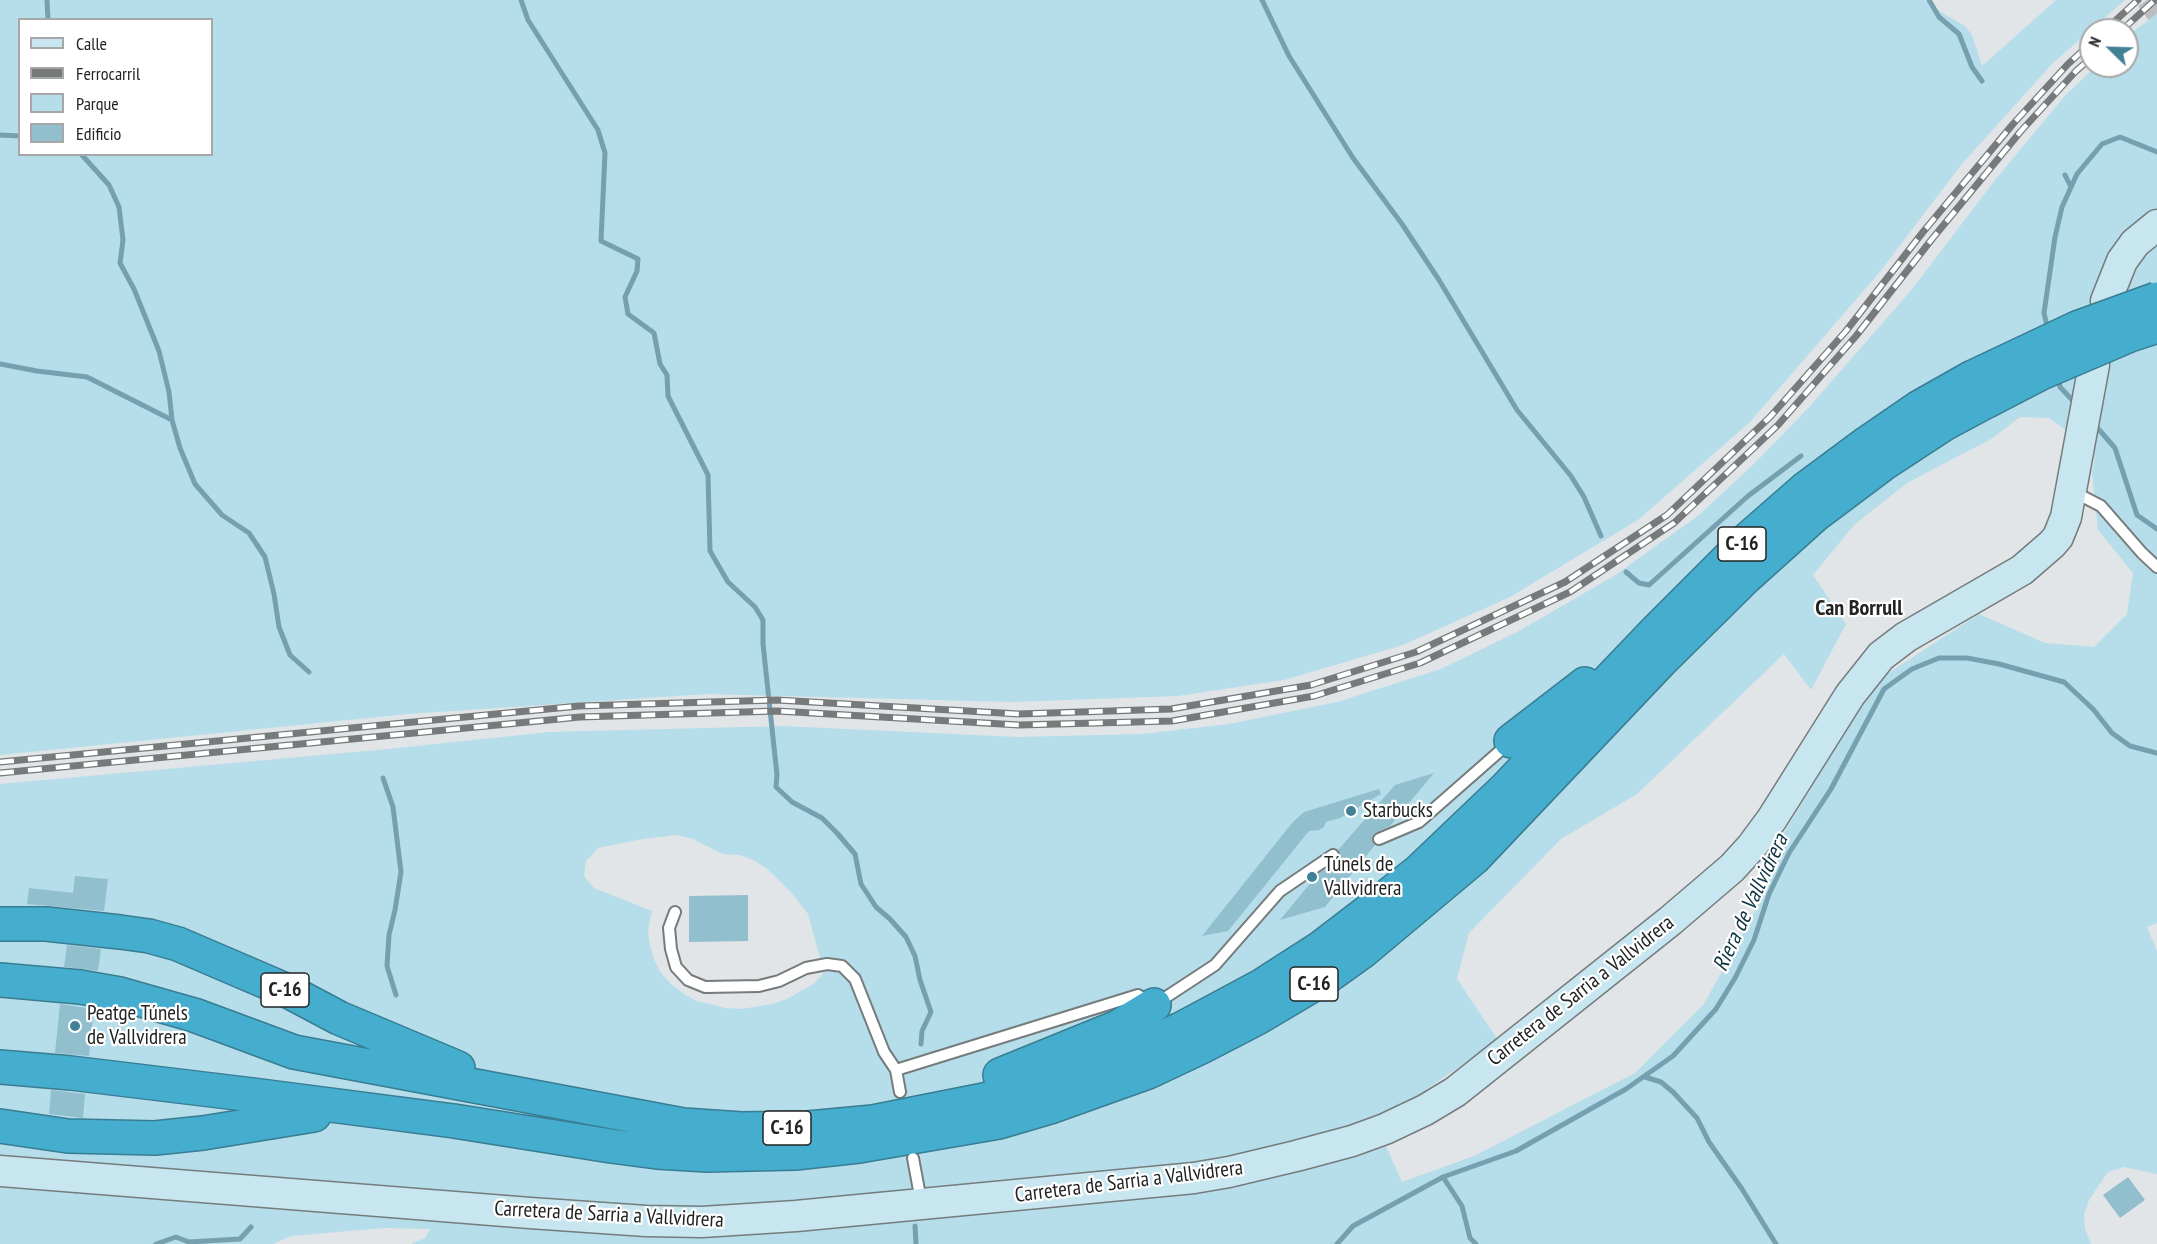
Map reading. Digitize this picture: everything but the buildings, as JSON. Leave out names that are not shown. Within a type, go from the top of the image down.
[{"type":"highway","name":"C-16","points":[[0,1067],[83,1074],[453,1121],[657,1152],[707,1155],[795,1153],[859,1146],[999,1122],[1050,1107],[1148,1072],[1257,1018],[1328,976],[1363,951],[1474,858],[1660,662],[1746,577],[1815,515],[1883,464],[1935,429],[1979,389],[2077,328],[2157,299]]},
{"type":"highway","name":"C-16","points":[[0,980],[80,987],[120,994],[194,1015],[294,1052],[683,1125],[742,1129],[808,1128],[873,1122],[905,1104],[984,1100],[1123,1054],[1181,1029],[1273,979],[1353,923],[1419,871],[1506,788],[1656,631],[1749,538],[1805,489],[1867,442],[1918,408],[2041,373],[2157,326]]},
{"type":"highway","points":[[1512,741],[1554,706],[1656,631]]},
{"type":"highway","name":"C-16","points":[[0,924],[46,924],[120,932],[149,936],[178,944],[290,992],[339,1018],[399,1045],[460,1069],[559,1101]]},
{"type":"highway","points":[[905,1104],[930,1102],[1118,1027],[1154,1005]]},
{"type":"highway","name":"C-16","points":[[0,1126],[68,1136],[155,1138],[360,1109]]},
{"type":"main road","points":[[2106,301],[2122,261],[2135,243],[2157,225]]},
{"type":"main road","name":"Carretera de Sarria a Vallvidrera","points":[[0,1172],[508,1212],[674,1222],[748,1220],[1143,1184],[1229,1172],[1352,1141],[1407,1120],[1455,1092],[1670,921],[1732,868],[1772,819],[1850,695],[1870,668],[1906,637],[2022,570],[2040,556],[2058,537],[2066,518],[2094,365]]},
{"type":"lane","points":[[2070,491],[2101,506],[2142,554],[2157,567]]},
{"type":"lane","points":[[1379,839],[1419,822],[1512,741]]},
{"type":"lane","points":[[896,1070],[1137,995],[1154,1005],[1215,965],[1280,891],[1334,855]]},
{"type":"lane","points":[[675,912],[669,928],[676,967],[688,980],[705,987],[759,986],[779,981],[806,968],[827,964],[842,966],[855,979],[884,1052],[896,1070],[905,1104]]},
{"type":"lane","points":[[913,1158],[921,1204]]},
{"type":"green space","points":[[0,0],[1925,0],[1965,26],[1972,35],[1982,66],[2056,0],[2125,0],[2104,18],[2079,18],[2079,40],[2053,63],[1961,165],[1879,273],[1749,423],[1638,520],[1510,597],[1403,645],[1284,680],[1178,696],[1012,702],[707,694],[408,714],[0,755]]},
{"type":"green space","points":[[2157,14],[2157,923],[2147,927],[2157,951],[2157,1174],[2124,1167],[2108,1172],[2089,1200],[2084,1214],[2085,1229],[2091,1244],[411,1244],[425,1238],[430,1229],[384,1228],[291,1236],[273,1244],[0,1244],[0,784],[549,732],[783,726],[1017,737],[1141,734],[1229,724],[1337,702],[1441,669],[1517,632],[1614,576],[1699,515],[1757,461],[1811,405],[1913,288],[1995,180],[2064,97],[2084,78],[2139,78],[2139,27]],"holes":[[[2020,417],[2049,418],[2070,433],[2095,458],[2092,473],[2098,530],[2133,573],[2127,614],[2094,647],[2045,643],[1979,614],[1873,683],[1774,850],[1761,900],[1704,1004],[1635,1073],[1474,1156],[1402,1182],[1385,1144],[1385,1118],[1498,1040],[1457,979],[1469,933],[1561,839],[1637,794],[1784,654],[1811,690],[1846,624],[1813,575],[1854,525],[1907,483],[1991,439]],[[676,835],[693,839],[723,854],[740,855],[755,861],[790,891],[808,914],[820,958],[823,974],[813,984],[773,1004],[741,1009],[697,1001],[671,984],[661,973],[654,960],[648,930],[652,911],[594,888],[584,876],[586,861],[598,848]]]},
{"type":"waterway","points":[[47,0],[48,18]]},
{"type":"waterway","points":[[521,0],[528,20],[598,130],[605,153],[601,241],[638,259],[637,271],[625,297],[628,314],[654,333],[660,364],[667,375],[668,396],[708,475],[710,551],[728,582],[755,607],[763,620],[763,644],[777,775],[776,787],[792,802],[822,818],[837,833],[855,854],[861,884],[876,907],[906,937],[915,956],[931,1012],[922,1031],[921,1044]]},
{"type":"waterway","points":[[1262,0],[1289,56],[1353,158],[1402,224],[1439,280],[1517,410],[1571,476],[1584,497],[1601,536]]},
{"type":"waterway","points":[[1929,0],[1939,17],[1959,34],[1972,67],[1982,81]]},
{"type":"waterway","points":[[0,135],[18,136]]},
{"type":"waterway","name":"Riera de Vallvidrera","points":[[2048,330],[2044,313],[2055,237],[2062,207],[2077,174],[2102,144],[2120,137],[2157,152]]},
{"type":"waterway","points":[[83,156],[109,185],[119,207],[123,240],[120,263],[134,289],[159,351],[169,392],[172,420],[180,448],[195,484],[222,515],[249,533],[265,557],[279,627],[290,655],[309,672]]},
{"type":"waterway","points":[[2065,175],[2071,187]]},
{"type":"waterway","points":[[0,364],[87,377],[172,420]]},
{"type":"waterway","name":"Riera de Vallvidrera","points":[[2058,378],[2060,387],[2076,404]]},
{"type":"waterway","name":"Riera de Vallvidrera","points":[[2094,424],[2115,448],[2137,515],[2157,529]]},
{"type":"waterway","points":[[1626,572],[1639,583],[1649,585],[1748,496],[1801,456]]},
{"type":"waterway","name":"Riera de Vallvidrera","points":[[1337,1244],[1353,1226],[1443,1177],[1516,1151],[1626,1089],[1673,1056],[1716,1009],[1735,978],[1754,940],[1769,894],[1789,853],[1831,789],[1884,689],[1912,669],[1939,658],[1967,658],[1999,664],[2064,682],[2093,709],[2112,733],[2130,746],[2157,753]]},
{"type":"waterway","points":[[383,778],[393,807],[401,872],[389,935],[387,966],[396,995]]},
{"type":"waterway","points":[[1645,1077],[1661,1082],[1697,1118],[1709,1142],[1776,1244]]},
{"type":"waterway","points":[[1443,1177],[1462,1206],[1470,1238],[1476,1244]]},
{"type":"waterway","points":[[915,1226],[916,1244]]},
{"type":"waterway","points":[[156,1244],[176,1237],[189,1242],[240,1239],[251,1227]]},
{"type":"tunnel","points":[[2147,0],[2157,14]]},
{"type":"railway","points":[[2118,18],[2138,0]]},
{"type":"railway","points":[[2135,18],[2155,0]]},
{"type":"railway","points":[[0,762],[579,706],[777,700],[1019,714],[1171,709],[1311,685],[1416,652],[1565,582],[1667,515],[1770,417],[1846,331],[1923,232],[2013,124],[2079,54]]},
{"type":"railway","points":[[0,773],[580,717],[777,711],[1019,725],[1172,721],[1314,696],[1420,663],[1570,592],[1674,523],[1778,425],[1856,336],[2021,131],[2079,68]]},
{"type":"place","name":"Starbucks","points":[[1351,811]]},
{"type":"place","name":"Túnels de Vallvidrera","points":[[1312,877]]},
{"type":"place","name":"Peatge Túnels de Vallvidrera","points":[[75,1026]]},
{"type":"district","name":"Can Borrull","points":[[1859,609]]}]
